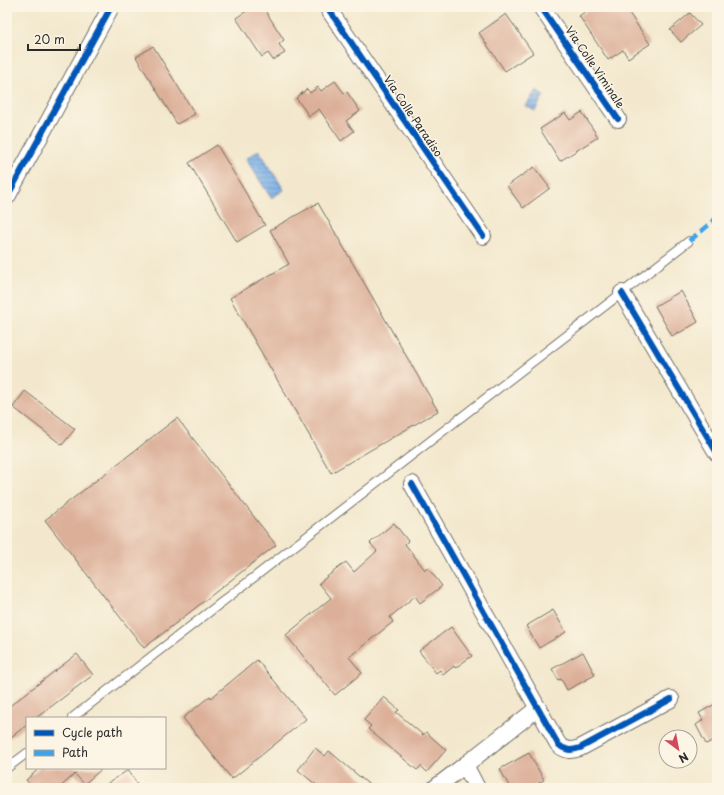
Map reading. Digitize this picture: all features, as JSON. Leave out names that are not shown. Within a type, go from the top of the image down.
[{"type":"street","points":[[7,197],[111,7]]},
{"type":"street","name":"Via Colle Paradiso","points":[[327,7],[483,236]]},
{"type":"street","name":"Via Colle Viminale","points":[[541,7],[618,119]]},
{"type":"street","points":[[622,293],[717,454]]},
{"type":"street","points":[[412,484],[558,744],[562,748],[566,750],[573,750],[584,746],[671,699]]},
{"type":"street","points":[[435,788],[538,708]]},
{"type":"street","points":[[465,765],[477,788]]},
{"type":"lane","points":[[73,717],[689,241]]},
{"type":"lane","points":[[7,768],[26,754]]},
{"type":"water","points":[[536,90],[544,95],[535,111],[526,106]]},
{"type":"water","points":[[259,150],[284,190],[271,198],[246,159]]},
{"type":"building","points":[[253,7],[263,7],[284,40],[279,44],[285,53],[273,60],[268,53],[262,57],[236,18]]},
{"type":"building","points":[[592,7],[625,7],[650,44],[628,58],[623,50],[608,60],[579,16]]},
{"type":"building","points":[[690,13],[701,25],[681,42],[670,30]]},
{"type":"building","points":[[506,14],[533,53],[505,71],[479,33]]},
{"type":"building","points":[[153,46],[195,114],[177,124],[136,57]]},
{"type":"building","points":[[335,81],[344,93],[347,92],[360,111],[346,121],[354,131],[341,141],[319,109],[309,116],[296,98],[307,89],[310,93],[318,87],[321,91]]},
{"type":"building","points":[[582,112],[598,137],[560,161],[540,129],[565,113],[570,120]]},
{"type":"building","points":[[217,145],[265,225],[237,242],[189,163]]},
{"type":"building","points":[[534,167],[550,188],[523,208],[507,186]]},
{"type":"building","points":[[318,203],[438,411],[331,473],[230,298],[289,264],[270,230]]},
{"type":"building","points":[[681,291],[698,322],[672,336],[655,306]]},
{"type":"building","points":[[25,391],[75,429],[62,445],[13,407]]},
{"type":"building","points":[[177,418],[276,545],[144,648],[45,520]]},
{"type":"building","points":[[394,523],[408,541],[405,544],[425,570],[428,568],[442,586],[420,603],[415,596],[390,617],[393,622],[349,657],[362,673],[335,695],[286,635],[331,598],[319,583],[346,562],[354,572],[377,551],[370,543]]},
{"type":"building","points":[[553,610],[566,632],[539,648],[526,626]]},
{"type":"building","points":[[451,627],[472,656],[455,668],[454,666],[443,675],[440,670],[436,673],[419,651]]},
{"type":"building","points":[[583,652],[595,675],[567,690],[561,679],[558,680],[552,669]]},
{"type":"building","points":[[77,654],[93,675],[37,717],[26,717],[26,726],[7,740],[7,708]]},
{"type":"building","points":[[257,660],[306,719],[232,779],[183,718],[210,696],[211,698]]},
{"type":"building","points":[[384,697],[399,710],[396,712],[423,735],[426,732],[446,750],[427,772],[421,766],[417,770],[368,729],[371,726],[364,720]]},
{"type":"building","points":[[717,703],[717,744],[714,740],[706,744],[696,725],[703,720],[699,713]]},
{"type":"building","points":[[315,748],[325,756],[329,751],[373,788],[320,788],[298,770]]},
{"type":"building","points":[[529,753],[544,780],[530,788],[510,788],[500,769]]},
{"type":"building","points":[[39,769],[102,769],[84,784],[75,774],[59,788],[33,788],[26,780]]},
{"type":"building","points":[[128,770],[140,788],[101,788]]},
{"type":"marked path","points":[[689,241],[717,218]]},
{"type":"cycle path","points":[[7,197],[111,7]]},
{"type":"cycle path","points":[[327,7],[483,236]]},
{"type":"cycle path","points":[[541,7],[618,119]]},
{"type":"cycle path","points":[[622,293],[717,453]]},
{"type":"cycle path","points":[[412,484],[558,744],[568,750],[580,748],[671,699]]}]
